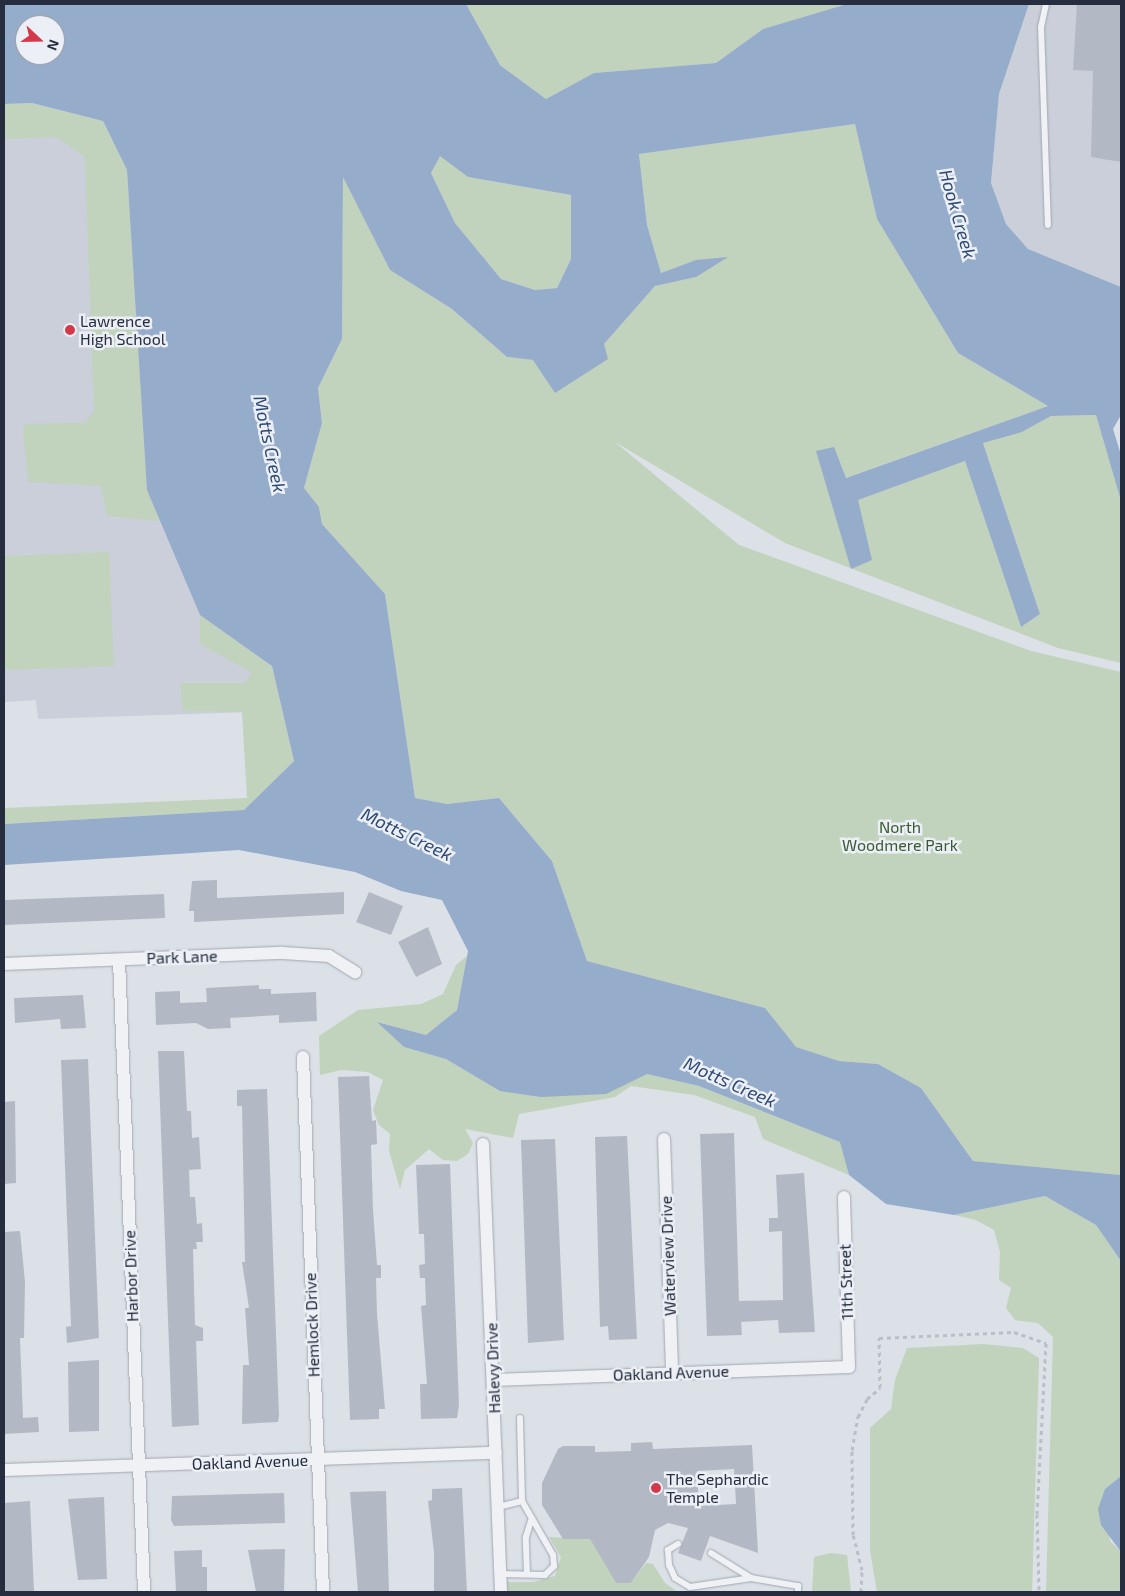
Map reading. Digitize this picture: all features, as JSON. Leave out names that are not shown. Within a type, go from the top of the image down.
[{"type":"street","name":"Park Lane","points":[[4,964],[283,954],[329,956],[355,972]]},
{"type":"street","name":"Harbor Drive","points":[[119,960],[144,1592]]},
{"type":"street","name":"Hemlock Drive","points":[[303,1057],[323,1592]]},
{"type":"street","name":"Waterview Drive","points":[[664,1139],[672,1373]]},
{"type":"street","name":"Halevy Drive","points":[[483,1144],[501,1592]]},
{"type":"street","name":"11th Street","points":[[844,1197],[849,1367]]},
{"type":"street","name":"Oakland Avenue","points":[[493,1380],[849,1367]]},
{"type":"street","name":"Oakland Avenue","points":[[4,1470],[496,1453]]},
{"type":"lane","points":[[1046,4],[1041,27],[1048,226]]},
{"type":"lane","points":[[500,1574],[545,1575],[554,1566],[553,1555],[531,1521],[522,1501],[520,1418]]},
{"type":"lane","points":[[498,1507],[522,1501]]},
{"type":"lane","points":[[528,1574],[526,1537],[531,1521]]},
{"type":"lane","points":[[678,1544],[668,1550],[669,1565],[675,1578],[690,1587],[751,1578],[798,1586],[798,1592]]},
{"type":"lane","points":[[711,1553],[751,1578]]},
{"type":"path","points":[[861,1592],[862,1570],[853,1535],[852,1450],[858,1417],[867,1398],[880,1388],[879,1338],[1014,1332],[1046,1342],[1037,1514],[1039,1592]]},
{"type":"shaded area","points":[[1029,4],[1121,4],[1121,287],[1028,249],[1006,224],[991,183],[999,94]]},
{"type":"shaded area","name":"Lawrence High School","points":[[4,104],[103,121],[200,615],[272,666],[252,712],[38,719],[36,700],[4,702]]},
{"type":"green space","points":[[466,4],[847,4],[763,29],[716,63],[594,73],[546,99],[500,65]]},
{"type":"green space","points":[[32,103],[103,121],[127,170],[147,490],[160,521],[107,516],[101,486],[28,482],[23,429],[26,424],[85,423],[94,411],[85,157],[57,137],[4,139],[4,104]]},
{"type":"green space","name":"North Woodmere Park","points":[[855,124],[877,219],[958,353],[1048,406],[845,478],[872,560],[857,500],[965,461],[1021,627],[1040,614],[983,443],[1022,432],[1051,416],[1096,415],[1121,501],[1121,663],[1058,648],[785,543],[615,442],[739,545],[1031,651],[1121,672],[1121,1175],[973,1161],[921,1088],[878,1064],[839,1061],[795,1047],[765,1008],[587,961],[552,861],[499,798],[447,804],[415,798],[385,594],[322,524],[319,507],[304,488],[322,423],[318,388],[342,339],[343,175],[390,270],[452,309],[507,357],[533,360],[604,344],[655,286],[696,277],[696,260],[661,273],[647,225],[639,154]]},
{"type":"green space","points":[[440,155],[468,177],[571,195],[571,259],[557,288],[535,290],[501,279],[455,223],[431,173]]},
{"type":"green space","points":[[109,552],[114,666],[4,670],[4,556]]},
{"type":"green space","points":[[200,615],[272,666],[294,761],[244,810],[4,824],[4,808],[247,798],[242,712],[183,711],[180,683],[246,683],[251,672],[200,644]]},
{"type":"green space","points":[[467,956],[457,1010],[426,1035],[378,1022],[404,1047],[446,1059],[501,1091],[647,1074],[699,1086],[841,1142],[849,1175],[763,1139],[755,1117],[694,1095],[631,1086],[615,1097],[519,1114],[513,1138],[465,1129],[473,1143],[468,1154],[457,1161],[443,1160],[429,1149],[405,1170],[400,1189],[389,1151],[390,1134],[379,1125],[373,1110],[383,1080],[368,1072],[341,1070],[320,1075],[319,1036],[358,1010],[421,1004],[443,994],[456,965]]},
{"type":"green space","points":[[1045,1196],[1096,1225],[1121,1261],[1121,1476],[1105,1489],[1110,1541],[1121,1552],[1121,1592],[1046,1592],[1053,1337],[1038,1323],[1015,1320],[1006,1308],[1011,1288],[999,1280],[1000,1252],[994,1230],[976,1220],[954,1215]]},
{"type":"green space","points":[[983,1344],[1023,1348],[1039,1358],[1032,1592],[877,1592],[870,1550],[870,1428],[891,1409],[895,1380],[907,1348]]},
{"type":"green space","points":[[549,1537],[590,1539],[616,1582],[631,1583],[646,1563],[653,1564],[665,1583],[678,1592],[508,1592],[507,1582],[533,1582],[555,1576],[561,1557]]},
{"type":"green space","points":[[831,1553],[847,1555],[851,1592],[812,1592],[814,1557]]},
{"type":"water","points":[[4,4],[466,4],[500,65],[546,99],[594,73],[716,63],[763,29],[847,4],[1029,4],[999,94],[991,183],[1006,224],[1028,249],[1121,287],[1121,415],[1113,429],[1121,455],[1121,501],[1096,415],[1051,416],[1022,432],[983,443],[1040,614],[1021,627],[965,461],[858,500],[872,560],[851,569],[816,451],[834,447],[846,478],[1048,406],[958,353],[877,219],[855,124],[639,154],[647,225],[661,273],[696,260],[728,257],[696,277],[655,286],[604,344],[608,359],[555,393],[533,360],[507,357],[452,309],[390,270],[343,177],[342,339],[318,388],[322,423],[304,488],[319,507],[322,524],[385,594],[415,798],[447,804],[499,798],[552,861],[587,961],[765,1008],[796,1047],[839,1061],[878,1064],[921,1088],[973,1161],[1121,1175],[1121,1261],[1096,1225],[1045,1196],[954,1215],[886,1204],[849,1175],[840,1142],[699,1086],[647,1074],[606,1094],[541,1097],[500,1091],[446,1059],[404,1047],[377,1022],[426,1035],[457,1010],[468,951],[442,900],[401,891],[355,872],[239,850],[4,865],[4,824],[244,810],[294,761],[272,666],[200,615],[147,490],[127,170],[103,121],[32,103],[4,104]],"holes":[[[440,156],[468,177],[571,195],[571,259],[557,288],[535,290],[501,279],[455,223],[431,173]]]},
{"type":"water","points":[[1121,1476],[1121,1552],[1101,1525],[1098,1509],[1105,1489]]},
{"type":"building","points":[[1077,4],[1121,4],[1121,162],[1091,157],[1093,71],[1073,70]]},
{"type":"building","points":[[217,880],[217,898],[344,892],[344,914],[194,922],[194,911],[189,911],[192,881]]},
{"type":"building","points":[[369,892],[403,906],[391,935],[356,922]]},
{"type":"building","points":[[164,894],[165,918],[4,925],[4,900]]},
{"type":"building","points":[[428,927],[442,964],[416,977],[398,942]]},
{"type":"building","points":[[259,985],[259,989],[271,989],[271,994],[316,992],[317,1021],[279,1023],[279,1015],[230,1018],[231,1028],[208,1029],[196,1023],[156,1025],[155,992],[180,991],[180,1003],[207,1002],[206,988]]},
{"type":"building","points":[[83,995],[86,1028],[61,1029],[60,1019],[15,1023],[14,998]]},
{"type":"building","points":[[158,1051],[184,1051],[187,1111],[191,1111],[192,1138],[199,1137],[201,1169],[189,1170],[190,1197],[195,1197],[197,1224],[202,1223],[203,1242],[196,1242],[197,1249],[193,1249],[195,1325],[203,1328],[203,1341],[196,1341],[199,1425],[172,1427]]},
{"type":"building","points":[[88,1059],[99,1338],[67,1343],[66,1327],[71,1326],[61,1060]]},
{"type":"building","points":[[369,1076],[372,1121],[376,1120],[377,1144],[371,1145],[373,1210],[377,1265],[381,1265],[381,1278],[376,1278],[377,1314],[385,1409],[379,1409],[379,1419],[350,1420],[338,1077]]},
{"type":"building","points":[[267,1089],[279,1416],[278,1422],[242,1424],[243,1365],[249,1365],[245,1308],[249,1308],[242,1262],[245,1262],[242,1106],[237,1106],[237,1090]]},
{"type":"building","points":[[15,1101],[16,1183],[4,1184],[4,1102]]},
{"type":"building","points":[[734,1133],[739,1301],[783,1300],[782,1231],[769,1232],[769,1218],[778,1218],[776,1175],[804,1173],[815,1332],[779,1333],[778,1320],[741,1322],[742,1335],[707,1336],[700,1134]]},
{"type":"building","points":[[627,1136],[637,1339],[609,1340],[608,1326],[600,1327],[595,1137]]},
{"type":"building","points":[[555,1139],[564,1340],[528,1343],[521,1140]]},
{"type":"building","points":[[450,1164],[459,1405],[457,1418],[421,1419],[420,1384],[427,1384],[421,1306],[426,1305],[425,1278],[420,1278],[419,1265],[425,1264],[424,1234],[419,1234],[416,1165]]},
{"type":"building","points":[[20,1231],[25,1282],[24,1338],[20,1338],[23,1418],[38,1417],[39,1432],[4,1434],[4,1232]]},
{"type":"building","points":[[99,1360],[99,1431],[69,1432],[68,1362]]},
{"type":"building","points":[[652,1442],[653,1449],[752,1445],[758,1553],[710,1536],[701,1561],[678,1553],[688,1528],[668,1523],[655,1530],[649,1557],[631,1583],[616,1583],[590,1539],[563,1539],[542,1505],[542,1483],[558,1449],[563,1446],[595,1446],[595,1452],[631,1451],[631,1443]],"holes":[[[734,1469],[736,1504],[699,1506],[697,1471]]]},
{"type":"building","points":[[462,1488],[467,1592],[434,1592],[434,1552],[428,1501],[432,1500],[432,1489]]},
{"type":"building","points":[[386,1491],[389,1592],[358,1592],[350,1492]]},
{"type":"building","points":[[284,1493],[285,1523],[174,1526],[171,1520],[172,1496]]},
{"type":"building","points":[[104,1497],[107,1579],[78,1580],[68,1499]]},
{"type":"building","points":[[30,1501],[34,1591],[4,1592],[4,1503]]},
{"type":"building","points":[[285,1549],[284,1592],[256,1592],[248,1550]]},
{"type":"building","points":[[202,1550],[202,1567],[207,1567],[207,1592],[176,1592],[174,1551]]},
{"type":"place","name":"Lawrence High School","points":[[70,330]]},
{"type":"place","name":"The Sephardic Temple","points":[[656,1488]]},
{"type":"water label","name":"Hook Creek","points":[[958,214]]},
{"type":"water label","name":"Motts Creek","points":[[270,444]]},
{"type":"water label","name":"Motts Creek","points":[[407,834]]},
{"type":"water label","name":"Motts Creek","points":[[730,1082]]}]
